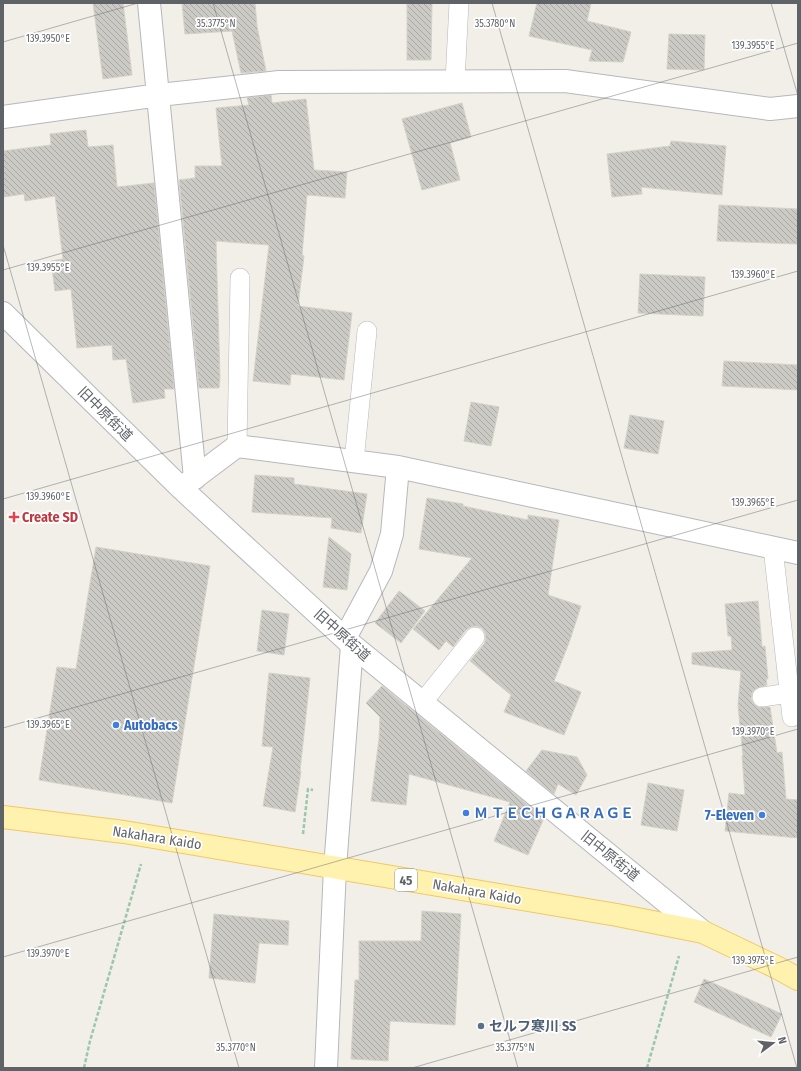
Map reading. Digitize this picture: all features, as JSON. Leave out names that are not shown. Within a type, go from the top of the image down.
[{"type":"main road","name":"Nakahara Kaido","points":[[3,817],[124,832],[617,915],[703,932],[778,968],[798,980]]},
{"type":"street","points":[[149,3],[159,95],[188,483]]},
{"type":"street","points":[[3,117],[159,95],[279,82],[565,81],[770,108],[798,106]]},
{"type":"street","name":"旧中原街道","points":[[3,313],[188,483],[349,642],[703,932]]},
{"type":"street","points":[[188,483],[237,446],[398,466],[798,553]]},
{"type":"street","points":[[326,1068],[335,868],[349,642],[381,571],[392,534],[398,466]]},
{"type":"lane","points":[[455,81],[459,3]]},
{"type":"lane","points":[[237,446],[240,278]]},
{"type":"lane","points":[[354,461],[367,331]]},
{"type":"lane","points":[[773,548],[792,717]]},
{"type":"lane","points":[[422,703],[475,637]]},
{"type":"lane","points":[[762,697],[789,693]]},
{"type":"path","points":[[302,839],[308,789],[314,790]]},
{"type":"path","points":[[84,1068],[90,1041],[142,860]]},
{"type":"path","points":[[647,1068],[679,953]]},
{"type":"building","points":[[93,3],[123,3],[132,75],[103,79]]},
{"type":"building","points":[[182,3],[255,3],[257,26],[266,71],[241,73],[232,31],[185,34]]},
{"type":"building","points":[[407,3],[432,3],[431,60],[407,60]]},
{"type":"building","points":[[537,3],[591,3],[587,21],[631,32],[623,62],[589,61],[592,50],[529,36]]},
{"type":"building","points":[[669,34],[705,35],[704,70],[667,69]]},
{"type":"building","points":[[271,95],[272,103],[306,99],[314,170],[347,172],[345,198],[307,195],[302,255],[304,256],[298,306],[352,313],[344,380],[291,374],[290,385],[253,381],[269,245],[216,241],[220,378],[219,388],[199,388],[179,180],[195,178],[195,166],[222,166],[216,108],[249,105],[247,98]]},
{"type":"building","points":[[462,103],[471,137],[450,143],[460,180],[422,190],[402,119]]},
{"type":"building","points":[[86,130],[88,147],[113,145],[117,187],[154,183],[174,389],[164,389],[165,398],[133,403],[126,359],[113,360],[112,345],[77,348],[71,289],[55,291],[51,261],[63,259],[55,196],[25,201],[24,194],[3,197],[3,151],[51,145],[50,134]]},
{"type":"building","points":[[671,141],[726,146],[722,195],[641,187],[642,194],[612,197],[607,154],[670,146]]},
{"type":"building","points":[[719,205],[798,209],[798,244],[717,241]]},
{"type":"building","points":[[640,274],[705,277],[703,316],[638,313]]},
{"type":"building","points":[[724,361],[798,365],[798,390],[722,386]]},
{"type":"building","points":[[471,402],[499,407],[491,446],[464,441]]},
{"type":"building","points":[[630,415],[664,421],[658,454],[624,448]]},
{"type":"building","points":[[255,475],[294,478],[294,484],[367,494],[361,533],[331,528],[332,518],[252,512]]},
{"type":"building","points":[[427,498],[463,504],[463,506],[528,520],[528,515],[559,520],[548,595],[581,606],[554,681],[581,692],[564,735],[504,712],[511,695],[470,661],[484,644],[486,639],[482,628],[476,626],[471,627],[466,630],[453,647],[446,641],[439,650],[413,629],[472,558],[419,549]]},
{"type":"building","points":[[329,537],[351,554],[347,590],[323,587]]},
{"type":"building","name":"Autobacs","points":[[96,547],[210,566],[172,803],[39,780],[57,667],[76,669]]},
{"type":"building","points":[[399,591],[425,611],[401,643],[375,623]]},
{"type":"building","points":[[758,601],[762,647],[765,646],[768,679],[766,679],[767,685],[755,689],[752,693],[751,699],[758,707],[770,707],[777,753],[782,752],[786,799],[798,800],[798,838],[725,831],[729,793],[745,795],[738,705],[741,671],[692,664],[692,653],[732,650],[731,636],[728,636],[725,604]]},
{"type":"building","points":[[262,610],[289,614],[284,655],[257,651]]},
{"type":"building","points":[[269,673],[310,678],[301,771],[295,812],[263,806],[273,747],[262,746]]},
{"type":"building","points":[[382,686],[544,818],[528,855],[494,841],[510,802],[409,774],[406,805],[371,801],[379,739],[380,717],[366,703]]},
{"type":"building","points":[[542,750],[577,757],[587,775],[576,795],[558,784],[554,794],[526,771]]},
{"type":"building","points":[[648,783],[684,790],[677,831],[641,825]]},
{"type":"building","points":[[422,911],[461,914],[455,1025],[390,1021],[388,1061],[351,1059],[355,980],[359,980],[359,941],[421,941]]},
{"type":"building","points":[[214,914],[289,921],[288,945],[259,943],[255,983],[209,978]]},
{"type":"building","points":[[704,979],[782,1014],[771,1037],[694,1002]]},
{"type":"place","name":"Create SD","points":[[14,517]]},
{"type":"place","name":"Autobacs","points":[[116,725]]},
{"type":"place","name":"Ｍ ＴＥＣＨ ＧＡＲＡＧＥ","points":[[466,813]]},
{"type":"place","name":"7-Eleven","points":[[762,815]]},
{"type":"place","name":"セルフ寒川 SS","points":[[481,1026]]}]
